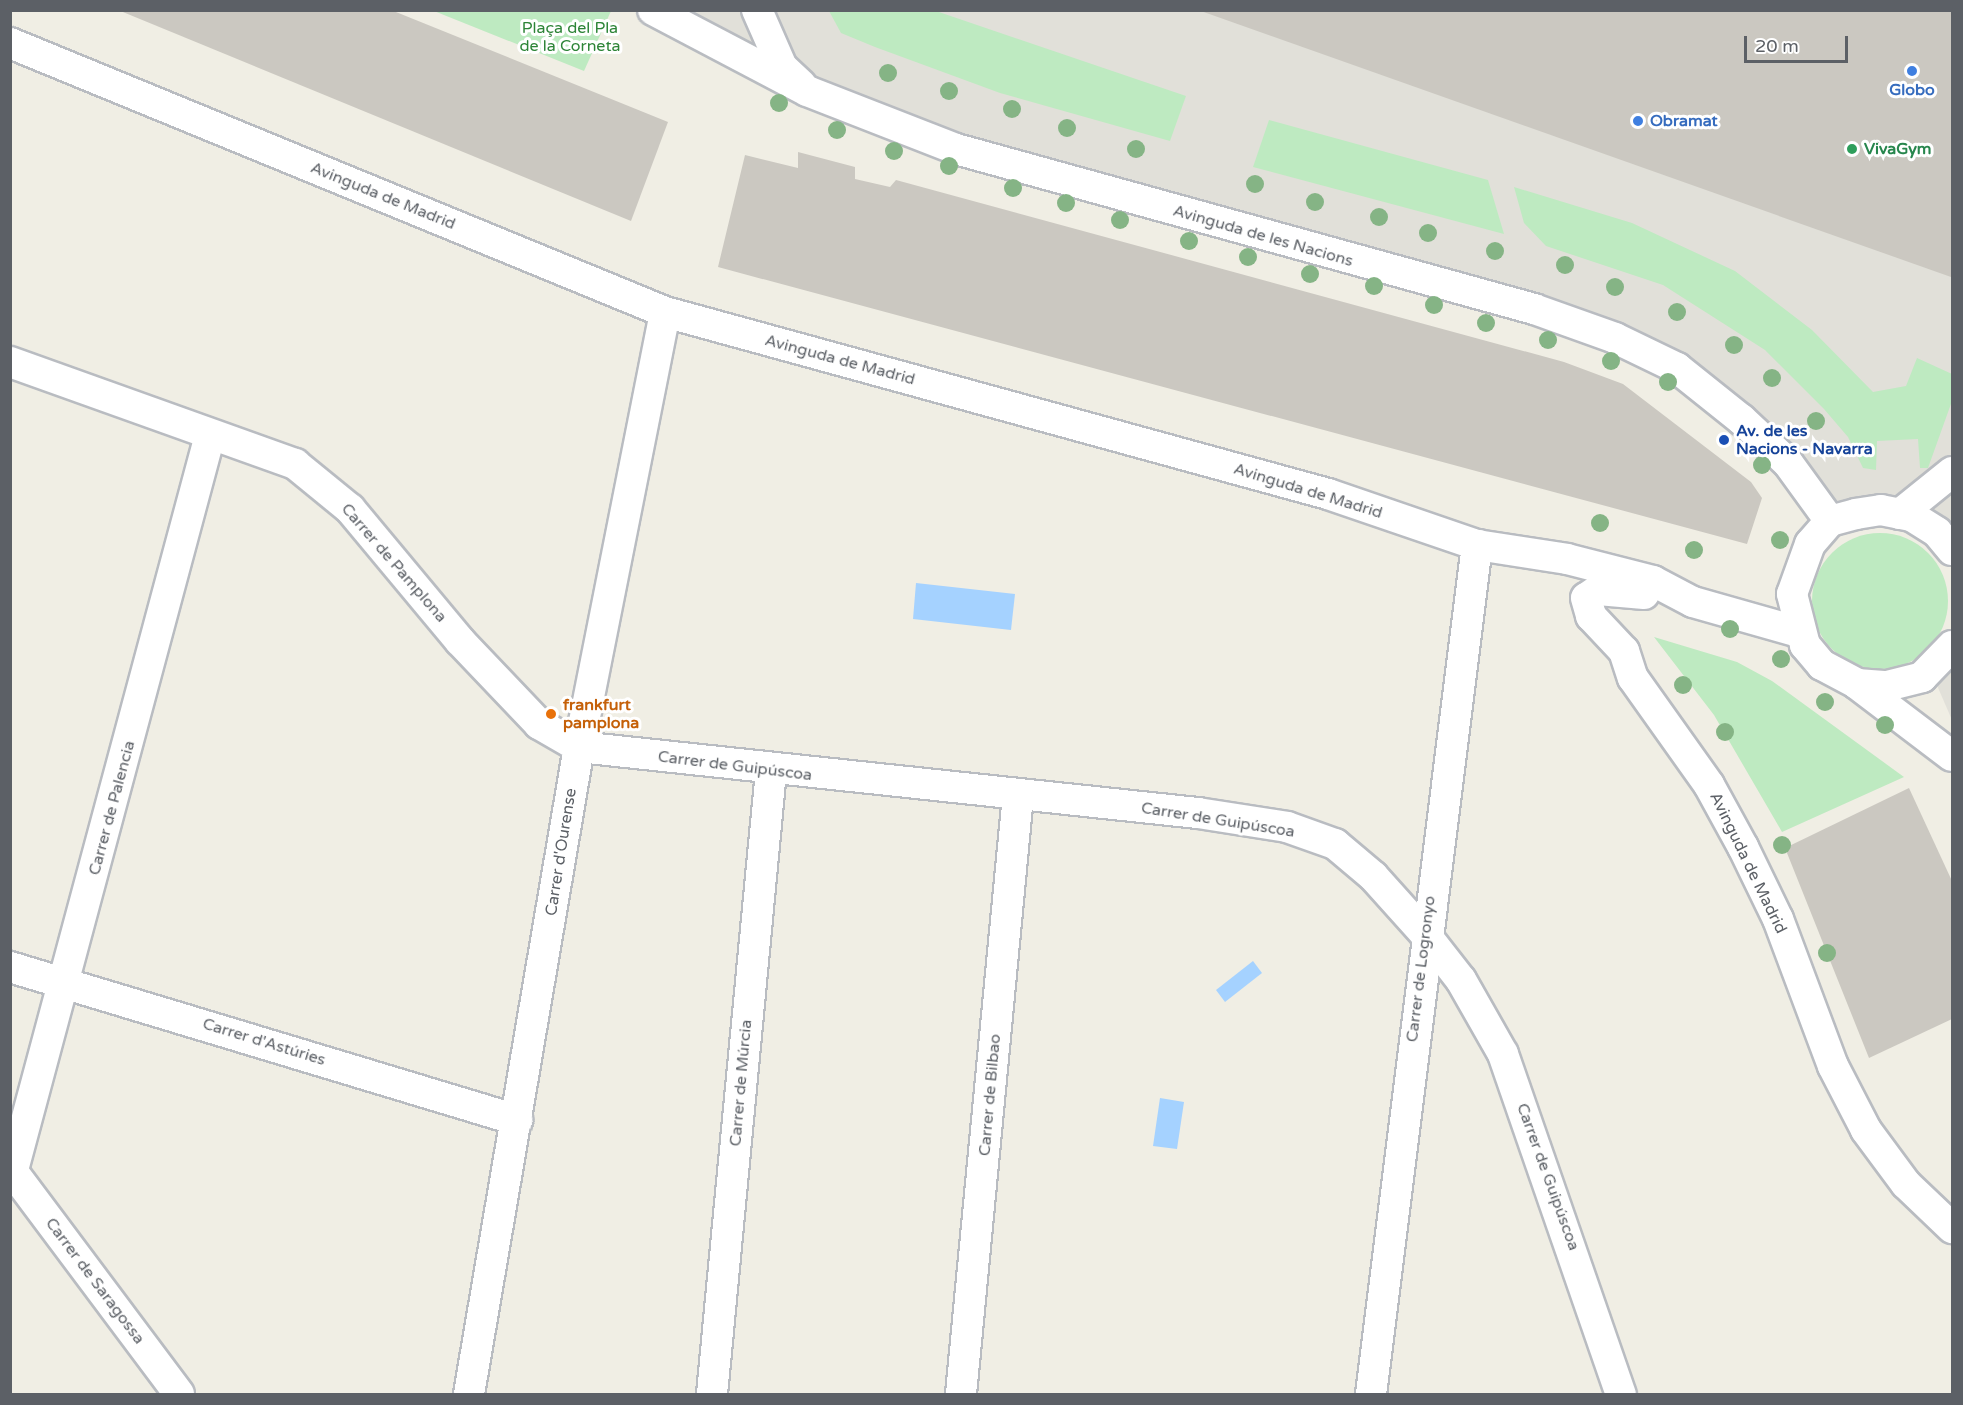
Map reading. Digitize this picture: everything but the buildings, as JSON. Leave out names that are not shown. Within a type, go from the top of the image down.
[{"type":"street","name":"Avinguda de les Nacions","points":[[653,10],[807,91],[956,149],[1534,309],[1616,338],[1677,368],[1741,419],[1788,463],[1830,521]]},
{"type":"street","points":[[757,10],[782,67],[807,91]]},
{"type":"street","name":"Avinguda de Madrid","points":[[10,43],[665,312],[1328,494],[1477,545],[1629,575],[1693,602]]},
{"type":"street","name":"Carrer d'Ourense","points":[[469,1395],[579,747],[665,312]]},
{"type":"street","name":"Carrer de Pamplona","points":[[10,362],[295,464],[350,509],[460,641],[523,707],[579,747]]},
{"type":"street","name":"Carrer de Palencia","points":[[11,1173],[66,980],[210,435]]},
{"type":"street","points":[[1900,514],[1953,472]]},
{"type":"street","points":[[1953,550],[1937,532],[1900,514],[1881,510],[1830,521],[1797,569],[1792,594],[1799,632],[1822,665],[1857,684],[1953,756]]},
{"type":"street","name":"Carrer de Logronyo","points":[[1371,1395],[1425,934],[1477,545]]},
{"type":"street","name":"Avinguda de Madrid","points":[[1799,632],[1693,602],[1616,590],[1598,590],[1586,598],[1591,615],[1624,651],[1633,678],[1709,785],[1743,847],[1866,1130],[1906,1184],[1953,1228]]},
{"type":"street","points":[[1857,684],[1887,686],[1922,677],[1953,646]]},
{"type":"street","name":"Carrer de Guipúscoa","points":[[579,747],[771,771],[1018,795],[1287,827],[1335,844],[1373,876],[1425,934],[1461,981],[1503,1054],[1621,1395]]},
{"type":"street","name":"Carrer de Múrcia","points":[[712,1395],[771,771]]},
{"type":"street","name":"Carrer de Bilbao","points":[[962,1395],[1018,795]]},
{"type":"street","name":"Carrer d'Astúries","points":[[10,967],[66,980],[517,1120]]},
{"type":"street","name":"Carrer de Saragossa","points":[[11,1173],[179,1395]]},
{"type":"shaded area","points":[[634,11],[1952,11],[1952,559],[1944,540],[1818,505],[1638,344],[752,78]]},
{"type":"shaded area","points":[[1952,643],[1952,720],[1936,683]]},
{"type":"green space","name":"Plaça del Pla de la Corneta","points":[[611,10],[584,71],[434,11]]},
{"type":"green space","points":[[829,11],[936,11],[1186,96],[1170,141],[1000,93],[875,47],[841,33]]},
{"type":"green space","points":[[1269,120],[1488,180],[1504,234],[1253,167]]},
{"type":"green space","points":[[1514,187],[1632,223],[1735,271],[1812,330],[1873,392],[1906,386],[1917,358],[1952,374],[1952,401],[1928,468],[1920,468],[1918,439],[1877,441],[1876,470],[1863,468],[1848,437],[1824,409],[1765,350],[1663,285],[1546,246],[1524,223]]},
{"type":"green space","points":[[1880,533],[1906,538],[1918,544],[1928,553],[1937,563],[1943,575],[1948,601],[1943,627],[1937,639],[1928,649],[1918,658],[1906,664],[1880,669],[1854,664],[1842,658],[1832,649],[1823,639],[1817,627],[1812,601],[1817,575],[1823,563],[1832,553],[1842,544],[1854,538]]},
{"type":"green space","points":[[1654,637],[1737,662],[1772,681],[1904,777],[1782,832],[1714,715]]},
{"type":"water","points":[[916,583],[1015,594],[1011,630],[913,619]]},
{"type":"water","points":[[1253,961],[1262,973],[1225,1002],[1216,990]]},
{"type":"water","points":[[1160,1098],[1184,1102],[1177,1149],[1153,1146]]},
{"type":"place","name":"Globo","points":[[1912,71]]},
{"type":"place","name":"Obramat","points":[[1638,121]]},
{"type":"place","name":"VivaGym","points":[[1852,149]]},
{"type":"place","name":"Av. de les Nacions - Navarra","points":[[1724,440]]},
{"type":"place","name":"frankfurt pamplona","points":[[551,714]]}]
